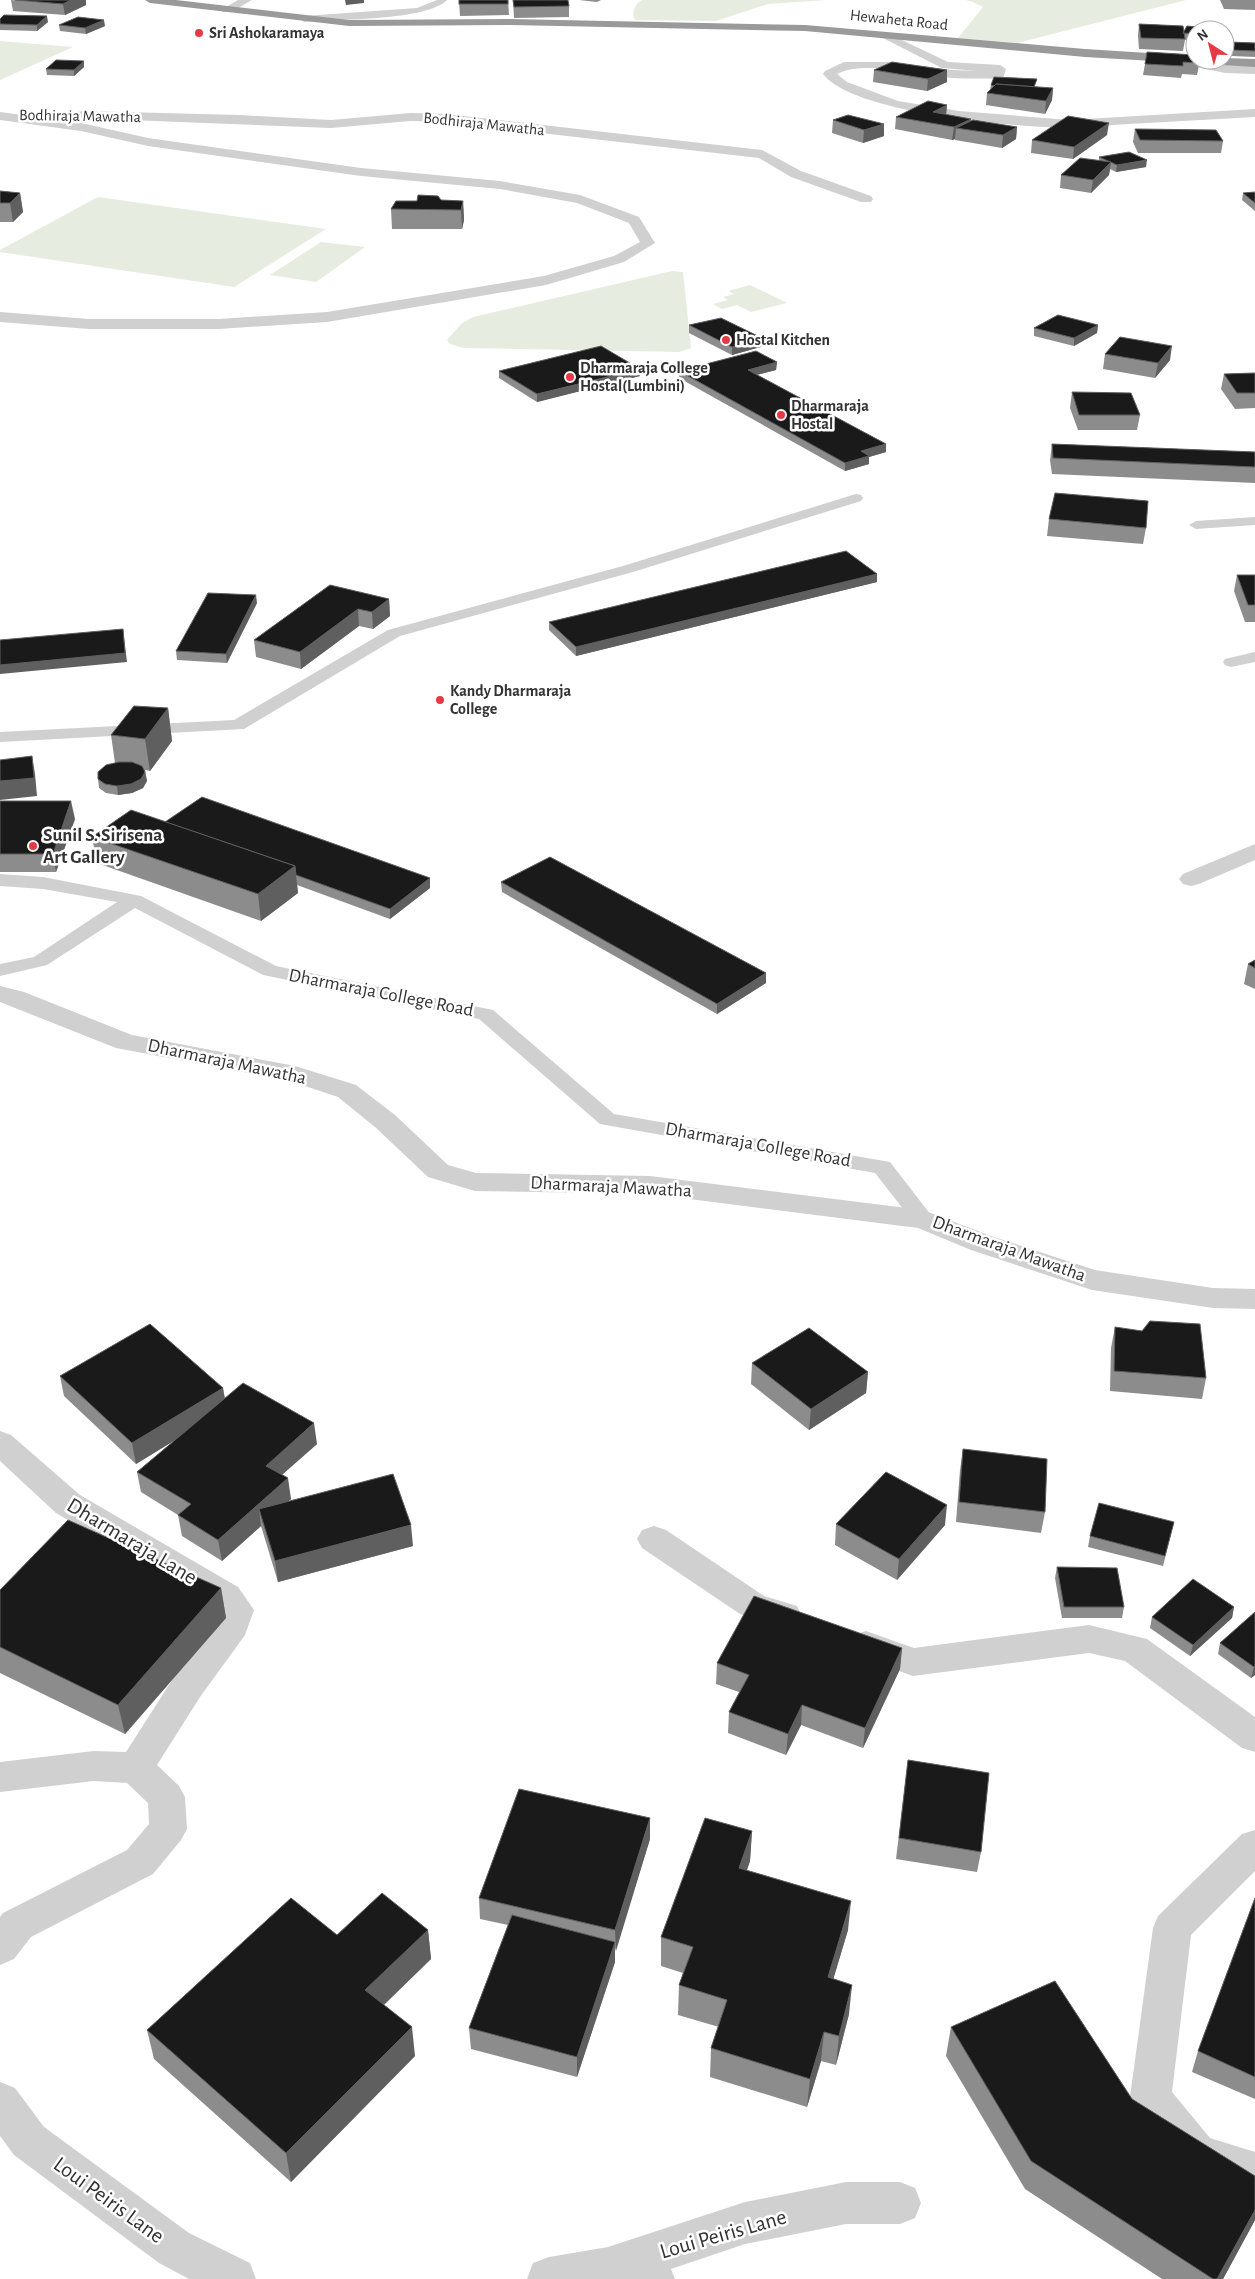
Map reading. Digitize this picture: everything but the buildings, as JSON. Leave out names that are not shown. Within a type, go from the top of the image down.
[{"type":"highway","name":"Hewaheta Road","points":[[150,0],[304,19],[380,24],[510,22],[753,26],[1182,60],[1255,63]]},
{"type":"street","points":[[226,10],[247,0]]},
{"type":"street","points":[[885,35],[946,64],[1000,69],[998,75],[953,74],[891,66],[844,66],[829,74],[842,85],[895,104],[960,115],[1069,124],[1255,113]]},
{"type":"street","points":[[1182,60],[1225,69],[1255,70]]},
{"type":"street","name":"Bodhiraja Mawatha","points":[[2,116],[59,115],[240,119],[331,124],[410,117],[446,118],[762,154],[796,174],[866,198]]},
{"type":"street","points":[[0,317],[89,324],[219,324],[327,317],[546,280],[620,259],[648,243],[634,220],[580,199],[500,185],[361,172],[148,142],[80,127],[2,116]]},
{"type":"street","points":[[1191,878],[1255,852]]},
{"type":"street","name":"Dharmaraja Mawatha","points":[[0,994],[14,997],[125,1042],[295,1074],[347,1092],[385,1121],[438,1170],[476,1182],[650,1185],[923,1218],[981,1243],[1092,1280],[1213,1298],[1255,1299]]},
{"type":"street","name":"Dharmaraja Lane","points":[[0,1443],[68,1504],[226,1596],[237,1610],[233,1625],[187,1687],[136,1768]]},
{"type":"street","points":[[654,1540],[752,1604],[913,1662],[1089,1639],[1135,1649],[1255,1737]]},
{"type":"street","points":[[0,1777],[94,1766],[136,1768],[166,1797],[168,1829],[140,1862],[17,1925],[0,1947]]},
{"type":"street","points":[[1255,1846],[1172,1928],[1151,2096],[1196,2154],[1255,2173]]},
{"type":"street","name":"Loui Peiris Lane","points":[[0,2102],[29,2141],[174,2248],[234,2279]]},
{"type":"street","name":"Loui Peiris Lane","points":[[549,2279],[608,2269],[745,2223],[846,2203],[900,2203]]},
{"type":"street","points":[[608,2269],[653,2279]]},
{"type":"lane","points":[[304,19],[418,11],[434,6],[443,0]]},
{"type":"lane","points":[[0,737],[238,726],[394,633],[628,569],[856,498]]},
{"type":"lane","points":[[1196,525],[1255,521]]},
{"type":"lane","points":[[1231,662],[1255,657]]},
{"type":"lane","name":"Dharmaraja College Road","points":[[0,880],[43,883],[134,900],[270,971],[486,1014],[607,1119],[882,1167],[923,1218]]},
{"type":"lane","points":[[0,970],[40,961],[134,900]]},
{"type":"shaded area","points":[[642,0],[827,0],[768,4],[716,21],[635,20],[634,9]]},
{"type":"shaded area","points":[[965,0],[1186,0],[1017,43],[958,38],[983,7]]},
{"type":"shaded area","points":[[0,41],[73,47],[0,80]]},
{"type":"shaded area","points":[[98,197],[326,229],[234,287],[0,252],[0,250]]},
{"type":"shaded area","points":[[321,242],[365,247],[316,282],[270,275]]},
{"type":"shaded area","points":[[672,271],[683,272],[691,348],[679,352],[463,348],[450,344],[447,340],[462,323],[473,317]]},
{"type":"shaded area","points":[[750,285],[787,303],[751,312],[737,305],[722,309],[713,304],[728,300],[723,297],[734,294],[728,291]]},
{"type":"place","name":"Sri Ashokaramaya","points":[[199,33]]},
{"type":"place","name":"Hostal Kitchen","points":[[726,340]]},
{"type":"place","name":"Dharmaraja College Hostal(Lumbini)","points":[[570,377]]},
{"type":"place","name":"Dharmaraja Hostal","points":[[781,415]]},
{"type":"place","name":"Kandy Dharmaraja College","points":[[440,700]]},
{"type":"place","name":"Sunil S. Sirisena Art Gallery","points":[[33,846]]}]
